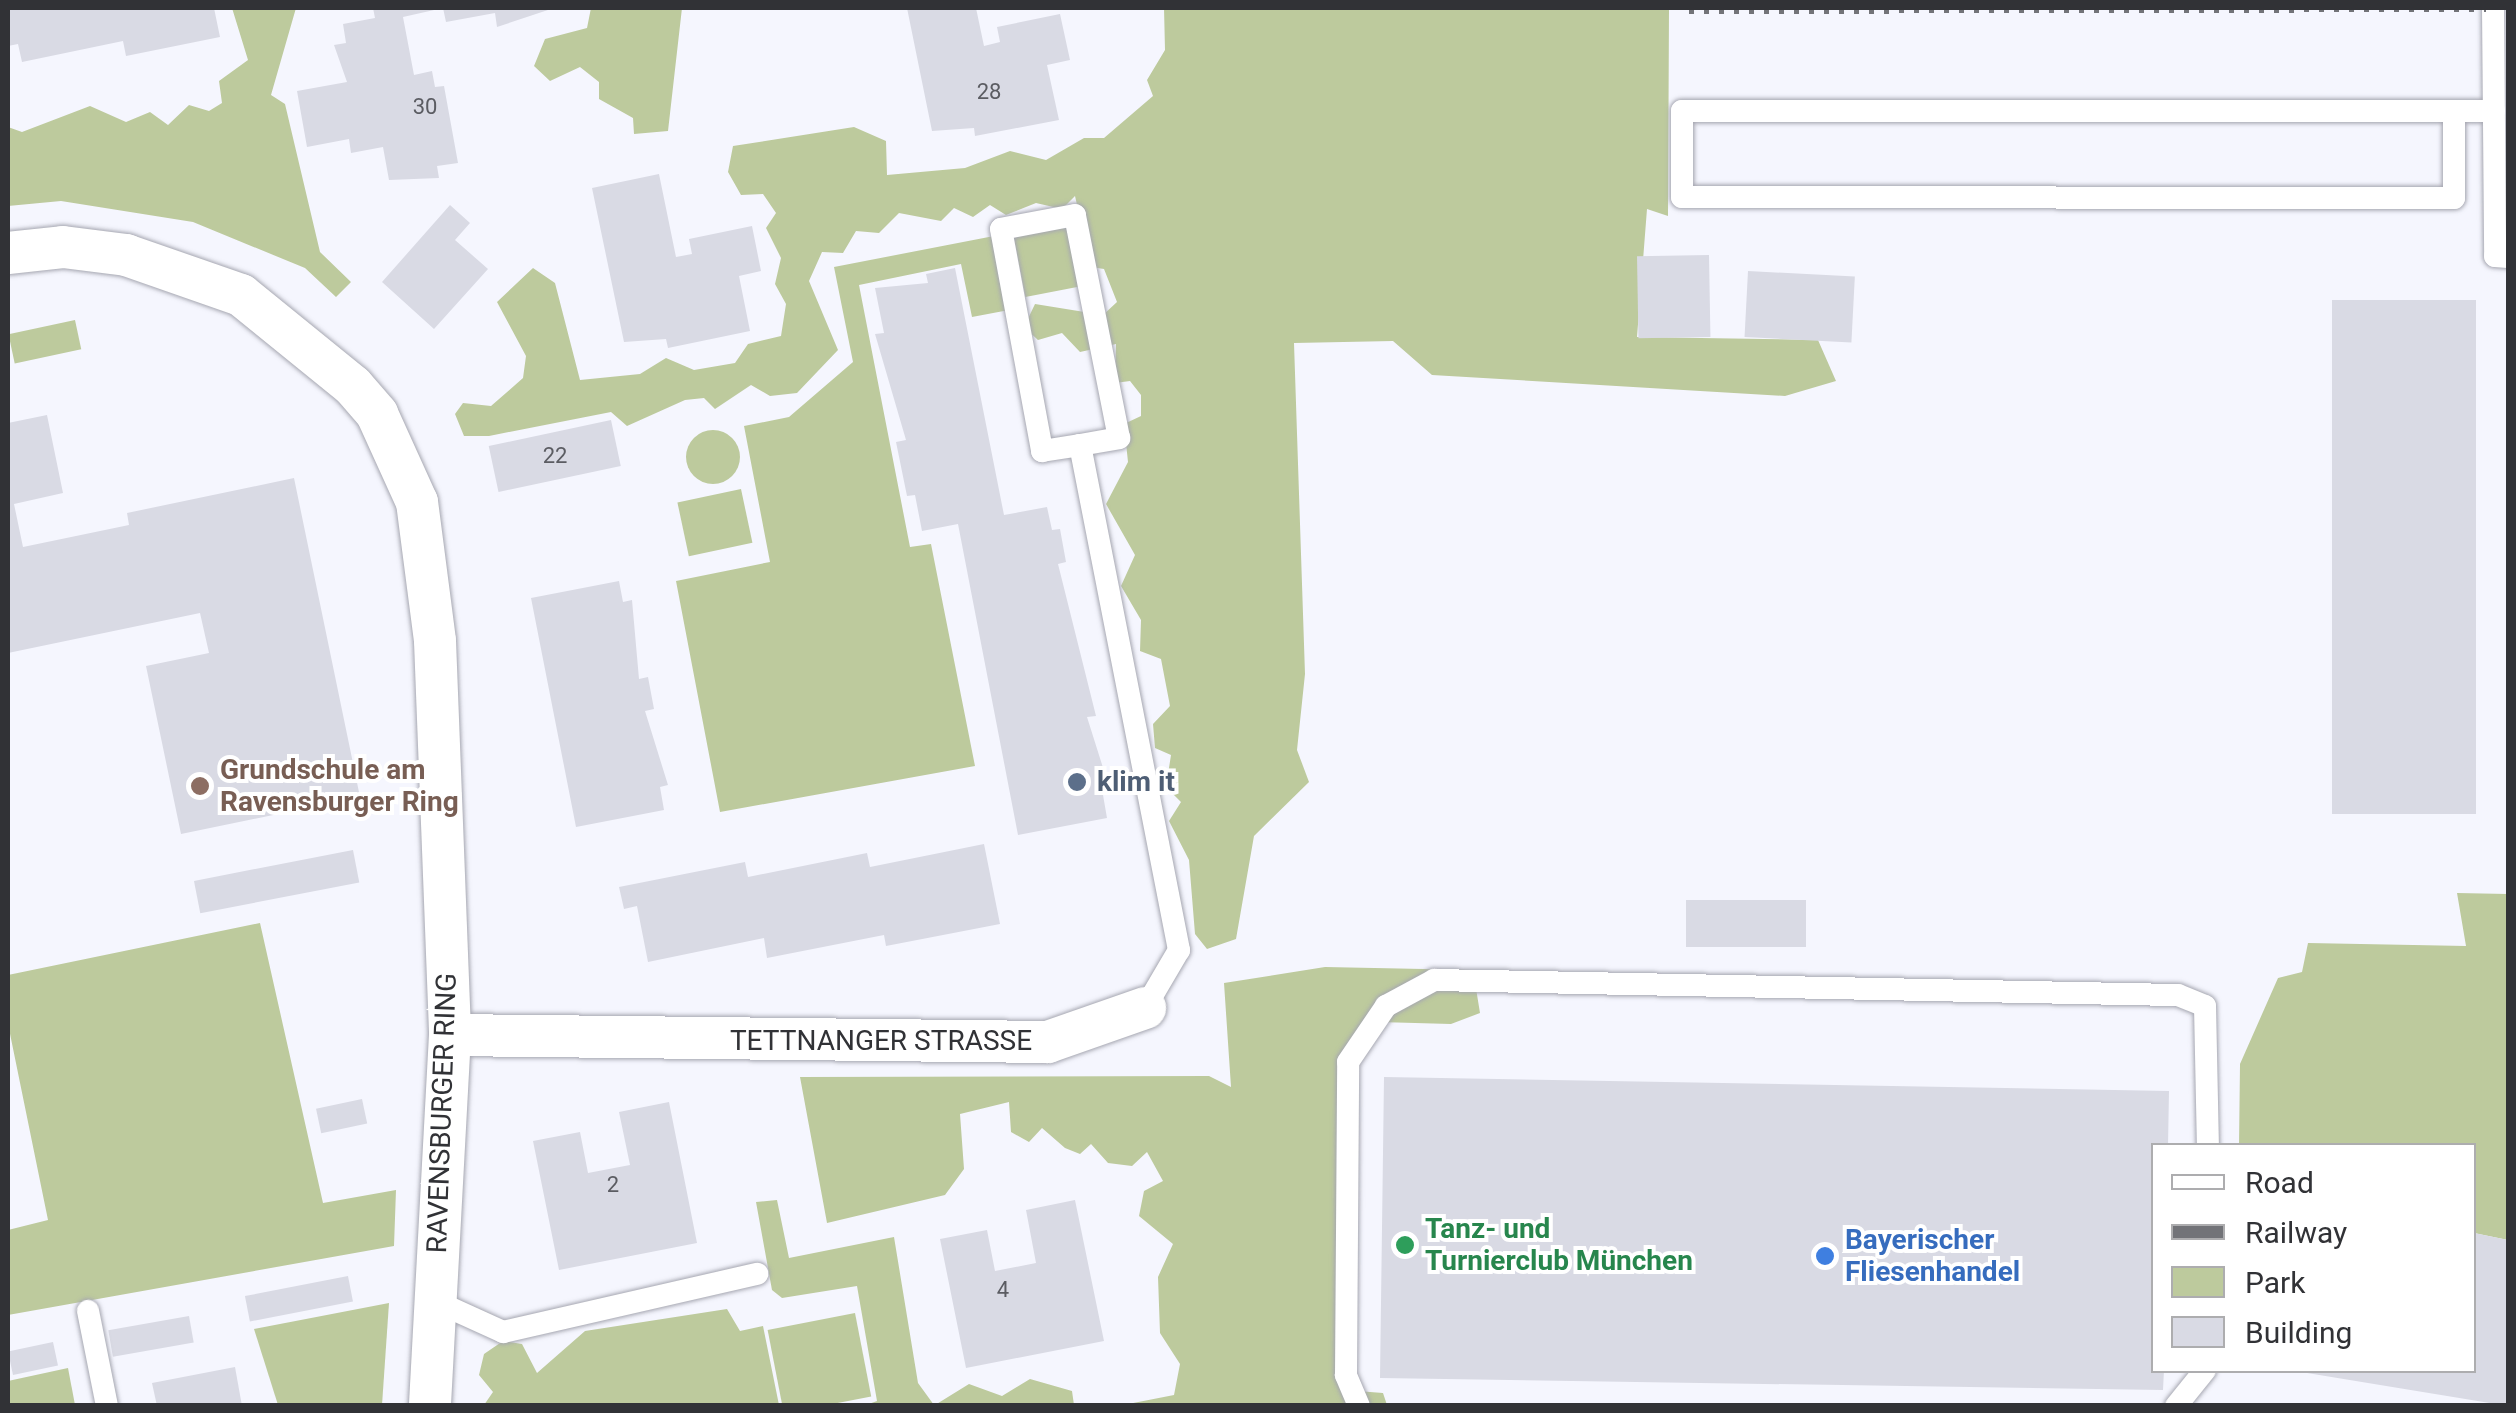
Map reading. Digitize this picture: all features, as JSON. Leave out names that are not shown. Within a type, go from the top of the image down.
[{"type":"street","name":"RAVENSBURGER RING","points":[[8,254],[64,247],[199,276],[305,339],[377,414],[428,544],[450,1035],[430,1406]]},
{"type":"street","name":"TETTNANGER STRASSE","points":[[450,1035],[1048,1042],[1145,1008]]},
{"type":"lane","points":[[2493,8],[2496,256],[2508,257]]},
{"type":"lane","points":[[2454,110],[2454,198],[1682,197],[1682,110],[2454,110],[2494,111]]},
{"type":"lane","points":[[1075,215],[1118,438],[1080,445],[1042,450],[1001,229],[1075,215]]},
{"type":"lane","name":"TETTNANGER STRASSE","points":[[1080,445],[1179,950],[1145,1008]]},
{"type":"lane","points":[[1359,1406],[1346,1375],[1348,1062],[1386,1006],[1434,980],[2178,995],[2205,1006],[2208,1143]]},
{"type":"lane","points":[[435,1301],[503,1332],[757,1274]]},
{"type":"lane","points":[[88,1310],[107,1406]]},
{"type":"lane","points":[[2176,1406],[2203,1373]]},
{"type":"green space","points":[[232,8],[296,8],[271,95],[285,104],[320,252],[351,282],[336,297],[305,268],[193,222],[61,201],[8,206],[8,127],[22,132],[90,106],[126,122],[150,112],[168,125],[189,105],[209,111],[222,103],[219,81],[248,60]]},
{"type":"green space","points":[[591,8],[682,8],[668,131],[634,134],[633,118],[599,99],[599,82],[580,67],[550,81],[534,66],[545,39],[587,28]]},
{"type":"green space","points":[[1164,8],[1669,8],[1668,216],[1647,209],[1637,337],[1818,340],[1836,381],[1785,396],[1432,375],[1393,341],[1294,343],[1305,674],[1297,750],[1309,782],[1254,836],[1236,939],[1207,949],[1195,934],[1189,860],[1169,821],[1181,802],[1166,787],[1171,755],[1155,748],[1153,724],[1170,706],[1161,659],[1140,651],[1141,620],[1121,586],[1135,555],[1106,504],[1128,462],[1124,424],[1141,416],[1141,395],[1130,381],[1115,383],[1116,344],[1080,352],[1062,333],[1038,340],[1024,327],[1035,304],[1103,315],[1117,302],[1104,269],[1091,267],[1075,196],[1062,209],[1036,203],[1006,215],[990,205],[973,217],[954,208],[941,221],[899,213],[879,233],[856,231],[843,253],[822,252],[809,281],[838,350],[797,393],[770,396],[751,385],[715,409],[704,398],[685,400],[627,426],[611,412],[489,436],[464,436],[455,414],[463,403],[491,406],[523,378],[526,356],[497,302],[533,268],[555,283],[580,380],[640,374],[666,358],[694,370],[735,363],[748,344],[781,336],[786,304],[775,284],[781,258],[766,228],[776,213],[763,194],[741,195],[728,172],[733,146],[854,127],[886,141],[887,175],[965,168],[1010,151],[1046,160],[1084,138],[1104,138],[1153,96],[1147,80],[1165,50]]},
{"type":"green space","points":[[1066,223],[1078,287],[1025,297],[1013,233]]},
{"type":"green space","points":[[994,236],[1009,310],[972,317],[961,264],[859,285],[910,547],[931,544],[975,766],[720,812],[676,581],[770,562],[744,426],[789,417],[853,362],[834,267]]},
{"type":"green space","points":[[75,320],[81,349],[15,363],[8,334]]},
{"type":"green space","points":[[713,430],[732,438],[740,457],[732,476],[713,484],[694,476],[686,457],[694,438]]},
{"type":"green space","points":[[741,489],[752,543],[689,556],[677,503]]},
{"type":"green space","points":[[2457,893],[2508,894],[2508,1240],[2476,1233],[2476,1143],[2239,1143],[2240,1064],[2278,978],[2302,972],[2308,943],[2466,946]]},
{"type":"green space","points":[[260,923],[323,1203],[396,1190],[394,1246],[8,1315],[8,1230],[48,1220],[8,1024],[8,975]]},
{"type":"green space","points":[[1325,967],[1473,970],[1480,1013],[1451,1024],[1379,1022],[1338,1061],[1344,1390],[1383,1393],[1387,1405],[1123,1405],[1174,1395],[1180,1364],[1160,1333],[1158,1277],[1173,1244],[1139,1216],[1144,1191],[1163,1181],[1147,1152],[1132,1166],[1108,1163],[1091,1144],[1080,1154],[1065,1148],[1042,1128],[1029,1142],[1011,1132],[1009,1102],[960,1114],[964,1169],[945,1195],[827,1223],[800,1077],[1209,1076],[1231,1087],[1224,983]]},
{"type":"green space","points":[[777,1200],[789,1258],[894,1237],[918,1383],[934,1405],[866,1405],[877,1401],[857,1286],[782,1298],[772,1290],[756,1202]]},
{"type":"green space","points":[[389,1303],[382,1405],[278,1405],[254,1329]]},
{"type":"green space","points":[[727,1309],[740,1331],[763,1326],[779,1405],[484,1405],[493,1392],[479,1375],[484,1354],[503,1341],[522,1344],[537,1373],[585,1331]]},
{"type":"green space","points":[[855,1313],[871,1396],[822,1406],[782,1406],[768,1330]]},
{"type":"green space","points":[[68,1368],[75,1405],[8,1405],[8,1381]]},
{"type":"green space","points":[[1030,1379],[1072,1391],[1074,1405],[935,1405],[969,1384],[1002,1396]]},
{"type":"building","points":[[8,8],[214,8],[220,37],[126,56],[123,41],[22,62],[18,44],[8,46]]},
{"type":"building","points":[[373,8],[443,8],[403,17],[414,75],[432,71],[435,87],[444,86],[458,163],[437,166],[439,178],[389,180],[383,147],[351,153],[349,139],[307,147],[297,91],[347,82],[334,45],[346,43],[343,24],[375,18]]},
{"type":"building","points":[[443,8],[551,9],[497,27],[495,13],[446,22]]},
{"type":"building","points":[[907,8],[976,8],[984,46],[1000,42],[997,27],[1060,14],[1070,60],[1047,65],[1059,120],[975,136],[974,128],[932,131]]},
{"type":"building","points":[[659,174],[676,257],[692,254],[689,239],[752,226],[761,271],[739,276],[750,331],[668,348],[666,339],[624,342],[592,188]]},
{"type":"building","points":[[450,205],[470,223],[455,240],[488,269],[434,329],[382,282]]},
{"type":"building","points":[[1709,255],[1710,337],[1638,338],[1637,256]]},
{"type":"building","points":[[955,268],[1004,515],[1047,507],[1052,530],[1060,529],[1066,562],[1058,564],[1096,716],[1087,717],[1111,793],[1103,795],[1107,818],[1018,835],[958,524],[922,531],[915,495],[907,496],[896,442],[906,440],[875,334],[884,333],[875,288],[928,283],[926,274]]},
{"type":"building","points":[[1748,271],[1855,277],[1851,343],[1745,337]]},
{"type":"building","points":[[2332,300],[2476,300],[2476,814],[2332,814]]},
{"type":"building","points":[[47,415],[63,493],[14,504],[23,547],[129,525],[127,513],[294,478],[360,797],[181,834],[146,666],[209,653],[200,613],[8,653],[8,423]]},
{"type":"building","points":[[611,420],[621,466],[499,492],[489,446]]},
{"type":"building","points":[[619,581],[623,602],[632,600],[639,679],[648,677],[654,709],[645,711],[668,785],[660,787],[664,810],[576,827],[531,598]]},
{"type":"building","points":[[984,844],[1000,924],[886,946],[884,935],[767,958],[764,938],[648,962],[637,906],[624,909],[619,887],[745,862],[748,877],[867,853],[870,867]]},
{"type":"building","points":[[353,850],[359,882],[200,913],[194,881]]},
{"type":"building","points":[[1686,900],[1806,900],[1806,947],[1686,947]]},
{"type":"building","points":[[1384,1077],[2169,1091],[2168,1143],[2151,1143],[2151,1373],[2164,1373],[2163,1390],[1380,1378]]},
{"type":"building","points":[[362,1099],[367,1123],[321,1133],[316,1109]]},
{"type":"building","points":[[669,1102],[697,1243],[559,1270],[533,1141],[580,1132],[588,1173],[630,1165],[619,1112]]},
{"type":"building","points":[[1075,1200],[1104,1341],[966,1368],[940,1239],[987,1230],[995,1271],[1036,1263],[1026,1210]]},
{"type":"building","points":[[2476,1233],[2508,1240],[2508,1406],[2307,1373],[2476,1373]]},
{"type":"building","points":[[348,1276],[353,1302],[250,1322],[245,1296]]},
{"type":"building","points":[[189,1316],[194,1343],[113,1357],[108,1330]]},
{"type":"building","points":[[53,1342],[58,1365],[13,1375],[8,1352]]},
{"type":"building","points":[[235,1367],[242,1406],[157,1406],[152,1383]]},
{"type":"railway","points":[[1689,10],[2486,8]]},
{"type":"place","name":"klim it","points":[[1077,782]]},
{"type":"place","name":"Grundschule am Ravensburger Ring","points":[[200,786]]},
{"type":"place","name":"Tanz- und Turnierclub München","points":[[1405,1245]]},
{"type":"place","name":"Bayerischer Fliesenhandel","points":[[1825,1256]]}]
